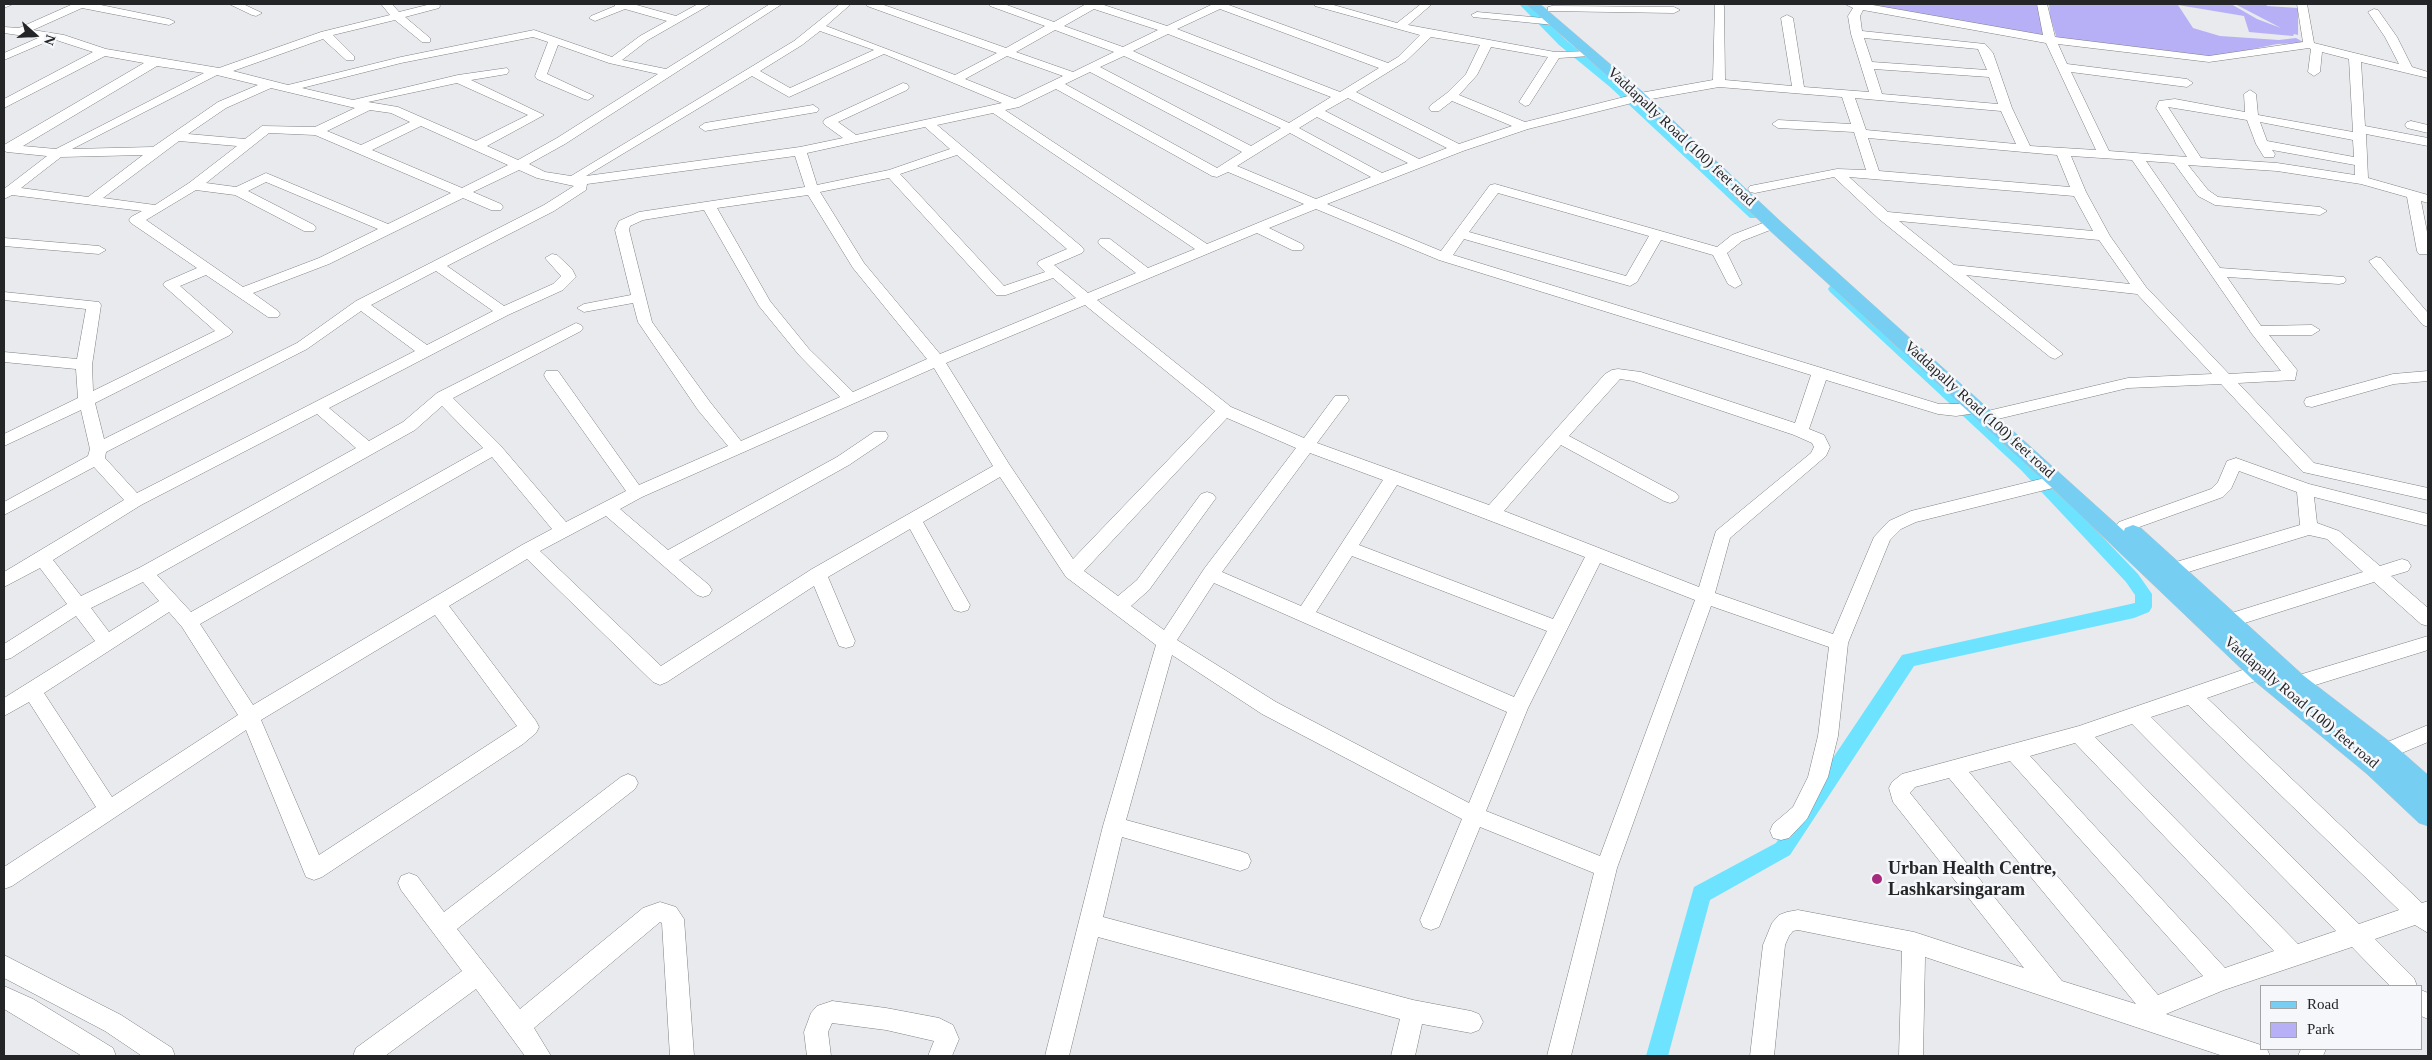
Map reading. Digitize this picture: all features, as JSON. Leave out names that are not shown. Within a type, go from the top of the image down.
[{"type":"main road","name":"Vaddapally Road (100) feet road","points":[[1544,14],[1580,53],[1637,98],[1766,226],[1867,307],[2046,483],[2173,577],[2217,618],[2260,672],[2376,767],[2428,814]]},
{"type":"main road","points":[[1544,14],[1585,35],[1637,98],[1755,189],[2125,526],[2173,577]]},
{"type":"main road","points":[[2217,618],[2384,752],[2428,790]]},
{"type":"street","points":[[4,5],[8,4]]},
{"type":"street","points":[[4,39],[81,4],[169,22]]},
{"type":"street","points":[[234,4],[256,13]]},
{"type":"street","points":[[386,4],[397,16],[426,40]]},
{"type":"street","points":[[596,18],[624,4],[677,20]]},
{"type":"street","points":[[613,60],[644,38],[706,4]]},
{"type":"street","points":[[242,293],[324,261],[518,165],[561,141],[777,4]]},
{"type":"street","points":[[4,509],[97,454],[302,346],[361,304],[549,208],[581,187],[577,176],[798,43],[846,4]]},
{"type":"street","points":[[871,4],[1009,51],[1074,76]]},
{"type":"street","points":[[994,4],[1123,51],[1290,128],[1382,178]]},
{"type":"street","points":[[957,79],[1093,4],[1344,95],[1458,148]]},
{"type":"street","points":[[1190,4],[1216,6],[1388,67]]},
{"type":"street","points":[[1319,4],[1399,27],[1555,55],[1580,53]]},
{"type":"street","points":[[1399,27],[1424,4]]},
{"type":"street","points":[[2042,4],[2050,40],[2104,154]]},
{"type":"street","points":[[2302,4],[2313,46],[2314,72]]},
{"type":"street","points":[[1877,98],[1857,34],[1854,16],[1855,5],[2050,40],[2209,60],[2313,46],[2428,75]]},
{"type":"street","points":[[6,193],[59,153],[218,71],[326,34],[434,6]]},
{"type":"street","points":[[4,30],[52,36],[103,52],[218,71],[284,89],[348,103],[394,110],[542,176],[580,180],[800,151],[1015,104],[1216,6]]},
{"type":"street","points":[[1718,6],[1719,83]]},
{"type":"street","points":[[1477,15],[1674,10]]},
{"type":"street","points":[[2374,12],[2391,37],[2407,69]]},
{"type":"street","points":[[1787,18],[1799,90]]},
{"type":"street","points":[[1967,25],[1977,45]]},
{"type":"street","points":[[817,26],[884,50],[1015,104]]},
{"type":"street","points":[[284,89],[401,60],[534,32],[613,60],[668,73]]},
{"type":"street","points":[[1056,84],[1217,173],[1402,59],[1428,32]]},
{"type":"street","points":[[326,34],[350,58]]},
{"type":"street","points":[[1857,34],[1977,45],[1984,49],[2006,108],[2025,148]]},
{"type":"street","points":[[4,57],[52,36]]},
{"type":"street","points":[[556,40],[541,76],[588,96]]},
{"type":"street","points":[[1435,108],[1451,96],[1471,75],[1487,43]]},
{"type":"street","points":[[789,93],[884,50]]},
{"type":"street","points":[[4,104],[103,52]]},
{"type":"street","points":[[1525,102],[1555,55]]},
{"type":"street","points":[[2355,56],[2362,180]]},
{"type":"street","points":[[7,148],[155,62]]},
{"type":"street","points":[[1867,65],[1994,74]]},
{"type":"street","points":[[1090,67],[1252,152]]},
{"type":"street","points":[[2063,67],[2187,83]]},
{"type":"street","points":[[348,103],[503,70]]},
{"type":"street","points":[[752,71],[832,120]]},
{"type":"street","points":[[458,79],[538,115],[477,146]]},
{"type":"street","points":[[4,879],[250,717],[528,550],[606,507],[850,398],[1084,299],[1315,204],[1458,148],[1524,126],[1637,98],[1719,83],[1848,96],[2006,108]]},
{"type":"street","points":[[92,200],[156,151],[222,105],[268,85]]},
{"type":"street","points":[[855,140],[829,122],[904,86]]},
{"type":"street","points":[[2250,94],[2252,116],[2262,144],[2278,167]]},
{"type":"street","points":[[1451,96],[1524,126]]},
{"type":"street","points":[[1848,96],[1858,131],[1874,174]]},
{"type":"street","points":[[2196,160],[2162,108],[2163,104],[2175,103],[2359,133],[2428,142]]},
{"type":"street","points":[[317,131],[368,106]]},
{"type":"street","points":[[994,108],[1205,249]]},
{"type":"street","points":[[705,127],[814,109]]},
{"type":"street","points":[[1317,112],[1419,164]]},
{"type":"street","points":[[364,149],[422,121]]},
{"type":"street","points":[[927,123],[1077,250],[1044,264],[1084,299],[1225,411],[1305,445],[1492,514],[1704,597],[1839,643]]},
{"type":"street","points":[[1778,124],[2062,152],[2278,167],[2362,180],[2428,199]]},
{"type":"street","points":[[2411,125],[2428,129]]},
{"type":"street","points":[[273,314],[136,220],[194,186],[266,128],[317,131],[364,149],[460,193],[496,207]]},
{"type":"street","points":[[177,136],[247,143]]},
{"type":"street","points":[[2262,144],[2362,162]]},
{"type":"street","points":[[7,148],[59,153],[156,151]]},
{"type":"street","points":[[738,448],[704,406],[645,322],[637,298],[622,230],[624,224],[639,216],[812,190],[892,174],[958,150]]},
{"type":"street","points":[[800,151],[812,190],[858,265],[937,361],[1003,468],[1072,572],[1166,642],[1269,708],[1473,815],[1606,868]]},
{"type":"street","points":[[2062,152],[2079,192],[2103,236],[2141,290],[2309,468],[2428,494]]},
{"type":"street","points":[[1227,167],[1444,257],[1938,409],[2003,413],[2128,383],[2289,376],[2289,370],[2257,331],[2136,157]]},
{"type":"street","points":[[2177,159],[2203,193],[2215,201],[2320,211]]},
{"type":"street","points":[[1837,173],[1884,216],[2055,354]]},
{"type":"street","points":[[1755,189],[1837,173],[1874,174],[2079,192]]},
{"type":"street","points":[[892,174],[1001,292],[1054,273]]},
{"type":"street","points":[[238,191],[266,177],[389,229]]},
{"type":"street","points":[[194,186],[238,191],[309,228]]},
{"type":"street","points":[[1444,257],[1495,188],[1719,252],[1735,284]]},
{"type":"street","points":[[6,193],[92,200],[157,209]]},
{"type":"street","points":[[2413,195],[2424,251]]},
{"type":"street","points":[[708,205],[764,303],[804,352],[850,398]]},
{"type":"street","points":[[1884,216],[2103,236]]},
{"type":"street","points":[[1719,252],[1737,238],[1766,226]]},
{"type":"street","points":[[1256,228],[1297,246]]},
{"type":"street","points":[[1461,234],[1630,282],[1656,234]]},
{"type":"street","points":[[4,242],[99,250]]},
{"type":"street","points":[[1105,242],[1146,274]]},
{"type":"street","points":[[4,580],[135,501],[503,312],[566,282],[569,277],[567,272],[552,258]]},
{"type":"street","points":[[2376,261],[2428,322]]},
{"type":"street","points":[[437,265],[503,312]]},
{"type":"street","points":[[4,441],[225,332],[170,285],[207,269]]},
{"type":"street","points":[[1950,269],[2141,290]]},
{"type":"street","points":[[2216,272],[2339,280]]},
{"type":"street","points":[[4,296],[94,305],[84,365],[86,399],[97,454],[135,501]]},
{"type":"street","points":[[584,308],[637,298]]},
{"type":"street","points":[[361,304],[426,352]]},
{"type":"street","points":[[4,652],[78,606],[145,573],[409,426],[443,397],[576,328]]},
{"type":"street","points":[[2257,331],[2312,330]]},
{"type":"street","points":[[4,356],[84,365]]},
{"type":"street","points":[[1800,430],[1820,373]]},
{"type":"street","points":[[1492,514],[1611,378],[1624,374],[1800,430],[1818,439],[1822,447],[1818,456],[1722,535],[1704,597],[1606,868],[1559,1056]]},
{"type":"street","points":[[552,375],[636,493]]},
{"type":"street","points":[[2312,402],[2393,379],[2428,376]]},
{"type":"street","points":[[443,397],[494,449],[563,530]]},
{"type":"street","points":[[1057,1056],[1114,826],[1166,642],[1210,574],[1305,445],[1341,400]]},
{"type":"street","points":[[318,407],[366,449]]},
{"type":"street","points":[[1072,572],[1225,411]]},
{"type":"street","points":[[668,558],[844,461],[880,436]]},
{"type":"street","points":[[1558,437],[1670,497]]},
{"type":"street","points":[[189,622],[494,449]]},
{"type":"street","points":[[2125,526],[2217,493],[2225,485],[2233,465],[2236,464],[2305,489],[2428,520]]},
{"type":"street","points":[[528,550],[660,677],[818,574],[1003,468]]},
{"type":"street","points":[[1305,615],[1393,477]]},
{"type":"street","points":[[1781,831],[1800,813],[1818,777],[1828,736],[1839,643],[1873,557],[1883,537],[1895,525],[1910,517],[2046,483]]},
{"type":"street","points":[[2305,489],[2309,529]]},
{"type":"street","points":[[1118,607],[1143,585],[1207,498]]},
{"type":"street","points":[[606,507],[668,558],[703,590]]},
{"type":"street","points":[[913,520],[961,604]]},
{"type":"street","points":[[2173,577],[2309,529],[2326,531],[2379,574],[2428,619]]},
{"type":"street","points":[[1348,548],[1558,628]]},
{"type":"street","points":[[1431,920],[1518,708],[1595,554]]},
{"type":"street","points":[[42,558],[107,643]]},
{"type":"street","points":[[2217,618],[2402,566]]},
{"type":"street","points":[[145,573],[189,622],[250,717],[314,870],[516,738],[529,727],[437,604]]},
{"type":"street","points":[[818,574],[846,641]]},
{"type":"street","points":[[1210,574],[1518,708]]},
{"type":"street","points":[[4,708],[171,602]]},
{"type":"street","points":[[2296,683],[2428,643]]},
{"type":"street","points":[[2054,988],[1900,796],[1899,788],[1903,783],[1953,768],[2079,734],[2260,672]]},
{"type":"street","points":[[32,691],[108,809]]},
{"type":"street","points":[[2192,696],[2426,916]]},
{"type":"street","points":[[2136,714],[2405,985]]},
{"type":"street","points":[[2384,752],[2428,733]]},
{"type":"street","points":[[2079,734],[2293,955]]},
{"type":"street","points":[[2013,751],[2220,980]]},
{"type":"street","points":[[1953,768],[2145,1012]]},
{"type":"street","points":[[442,927],[628,783]]},
{"type":"street","points":[[1114,826],[1240,861]]},
{"type":"street","points":[[409,883],[539,1056]]},
{"type":"street","points":[[518,1026],[651,915],[660,912],[668,914],[673,919],[682,1056]]},
{"type":"street","points":[[2145,1012],[2220,980],[2293,955],[2354,935],[2426,916]]},
{"type":"street","points":[[1762,1056],[1774,945],[1780,930],[1787,922],[1798,920],[1914,943],[2054,988],[2145,1012],[2222,1050],[2258,1056]]},
{"type":"street","points":[[1089,924],[1413,1011],[1471,1022]]},
{"type":"street","points":[[1911,1056],[1914,943]]},
{"type":"street","points":[[4,966],[113,1024],[163,1056]]},
{"type":"street","points":[[366,1056],[477,974]]},
{"type":"street","points":[[4,997],[25,1007],[104,1056]]},
{"type":"street","points":[[1404,1056],[1413,1011]]},
{"type":"street","points":[[819,1056],[816,1032],[819,1021],[825,1014],[832,1012],[886,1019],[939,1030],[945,1033],[947,1039],[940,1056]]},
{"type":"green space","points":[[1862,4],[2046,4],[2047,37],[1876,7]]},
{"type":"green space","points":[[2049,4],[2231,4],[2257,19],[2281,28],[2235,4],[2266,4],[2267,6],[2298,8],[2298,35],[2294,34],[2293,36],[2249,32],[2244,16],[2178,5],[2193,28],[2220,36],[2279,40],[2296,38],[2305,43],[2277,44],[2210,58],[2057,39],[2050,16]]},
{"type":"waterway","points":[[1524,4],[1563,43],[1614,85],[1754,215]]},
{"type":"waterway","points":[[1657,1056],[1701,894],[1783,849],[1908,660],[2134,611],[2143,607],[2144,594],[2132,578],[2026,466],[1835,289]]},
{"type":"place","name":"Urban Health Centre, Lashkarsingaram","points":[[1877,879]]}]
